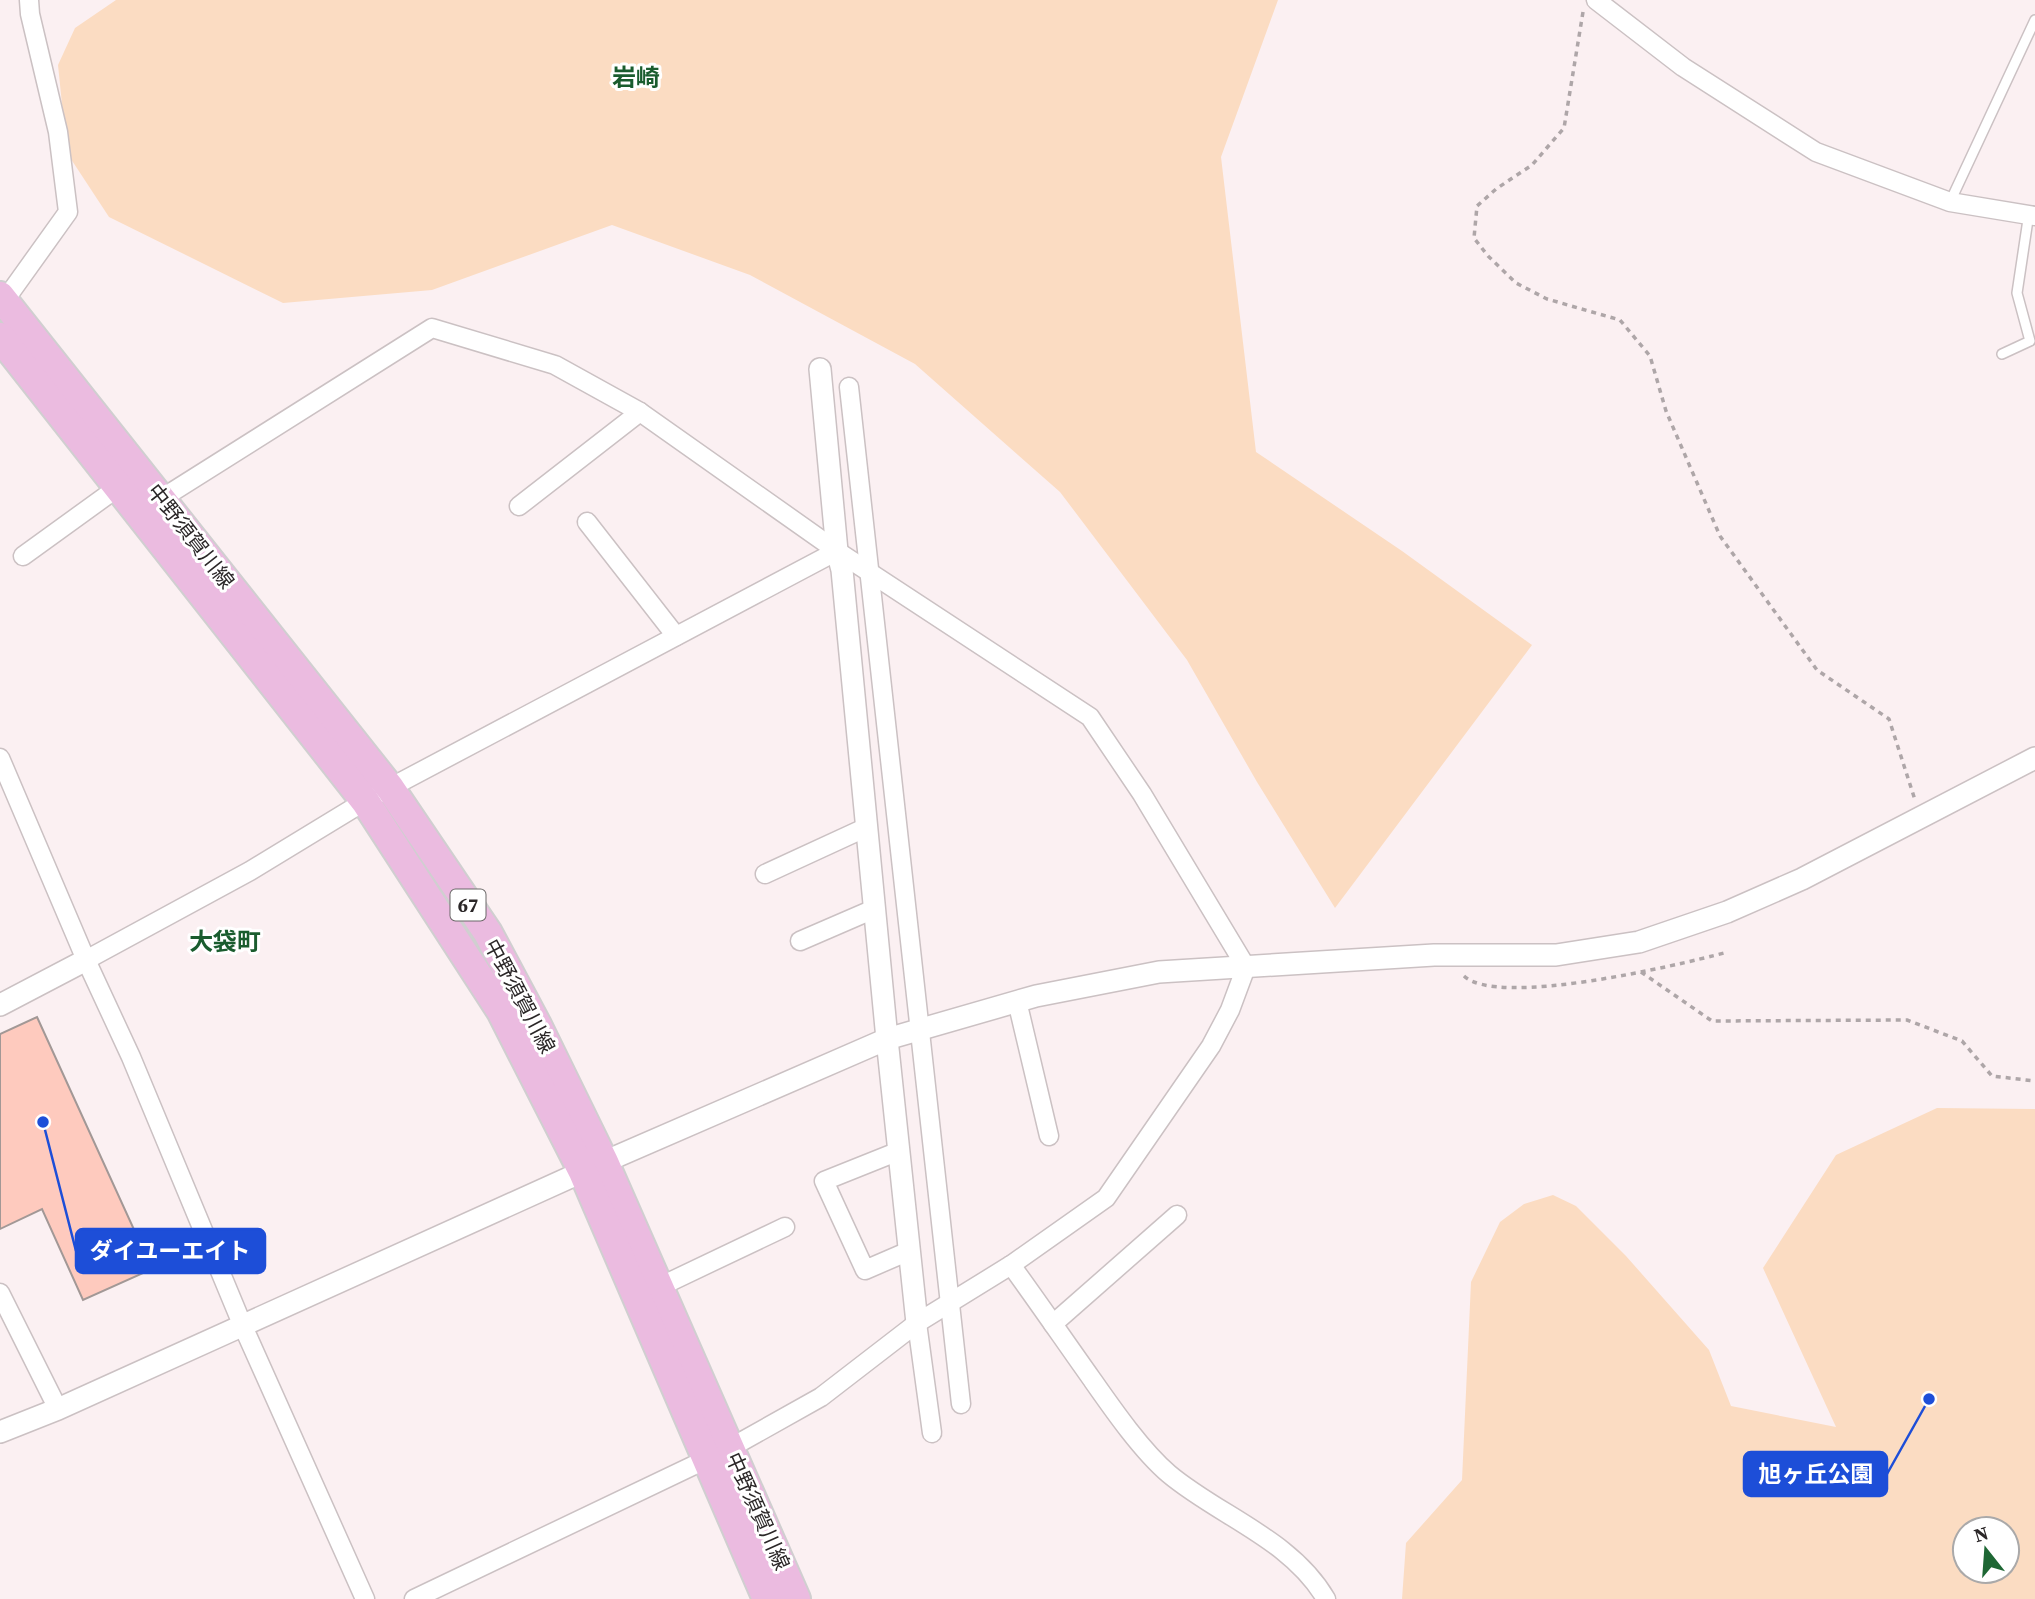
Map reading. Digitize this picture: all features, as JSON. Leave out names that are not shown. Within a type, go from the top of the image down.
[{"type":"main road","name":"中野須賀川線","points":[[1,301],[390,788],[488,933],[537,1025],[593,1167],[718,1453],[796,1599]]},
{"type":"main road","name":"中野須賀川線","points":[[0,337],[365,801],[501,1011],[593,1167],[659,1287],[767,1599]]},
{"type":"street","points":[[1,301],[68,212],[58,132],[29,0]]},
{"type":"street","points":[[1596,0],[1683,66],[1816,152],[1950,202],[2032,215]]},
{"type":"street","points":[[139,516],[161,498],[432,328],[555,365],[640,412],[837,551],[1090,717],[1142,794],[1246,967]]},
{"type":"street","points":[[820,369],[909,1251],[932,1433]]},
{"type":"street","points":[[849,387],[872,574],[961,1404]]},
{"type":"street","points":[[519,506],[640,412]]},
{"type":"street","points":[[23,556],[117,488]]},
{"type":"street","points":[[587,522],[676,636]]},
{"type":"street","points":[[0,1005],[250,871],[365,801],[837,551]]},
{"type":"street","points":[[0,758],[86,960],[131,1057],[242,1324],[365,1599]]},
{"type":"street","points":[[0,1432],[58,1409],[593,1167],[887,1039],[1017,1001],[1159,972],[1434,955],[1556,955],[1639,942],[1727,912],[1802,879],[2035,758]]},
{"type":"street","points":[[765,874],[867,827]]},
{"type":"street","points":[[800,941],[874,909]]},
{"type":"street","points":[[414,1599],[610,1507],[821,1397],[917,1323],[1011,1265],[1106,1198],[1211,1046],[1230,1010],[1246,967]]},
{"type":"street","points":[[1017,1001],[1049,1136]]},
{"type":"street","points":[[899,1151],[824,1181],[866,1270],[909,1251]]},
{"type":"street","points":[[1053,1324],[1177,1215]]},
{"type":"street","points":[[659,1287],[785,1227]]},
{"type":"street","points":[[1011,1265],[1119,1418],[1168,1473],[1265,1538],[1300,1566],[1317,1584],[1326,1599]]},
{"type":"street","points":[[0,1293],[58,1409]]},
{"type":"lane","points":[[1950,202],[2035,20]]},
{"type":"lane","points":[[2003,354],[2030,341],[2017,293],[2032,215]]},
{"type":"path","points":[[1585,0],[1564,128],[1532,165],[1496,189],[1477,206],[1474,238],[1516,283],[1547,299],[1620,320],[1650,356],[1666,411],[1720,536],[1817,670],[1889,719],[1921,818]]},
{"type":"path","points":[[1641,972],[1712,1021],[1907,1020],[1962,1041],[1992,1076],[2035,1081]]},
{"type":"shaded area","points":[[116,0],[1278,0],[1221,157],[1256,452],[1402,551],[1532,645],[1335,908],[1257,782],[1187,660],[1060,492],[915,364],[750,275],[612,225],[432,290],[283,303],[109,217],[67,153],[58,65],[75,28]]},
{"type":"shaded area","points":[[1937,1108],[2035,1109],[2035,1599],[1402,1599],[1406,1543],[1462,1480],[1471,1282],[1500,1222],[1524,1204],[1553,1195],[1576,1206],[1626,1256],[1709,1350],[1731,1406],[1836,1427],[1763,1268],[1836,1155]]},
{"type":"building","points":[[37,1017],[152,1269],[83,1300],[42,1209],[0,1229],[0,1034]]},
{"type":"place","name":"ダイユーエイト","points":[[43,1122]]},
{"type":"place","name":"旭ヶ丘公園","points":[[1929,1399]]},
{"type":"district","name":"岩崎","points":[[636,77]]},
{"type":"district","name":"大袋町","points":[[225,941]]}]
